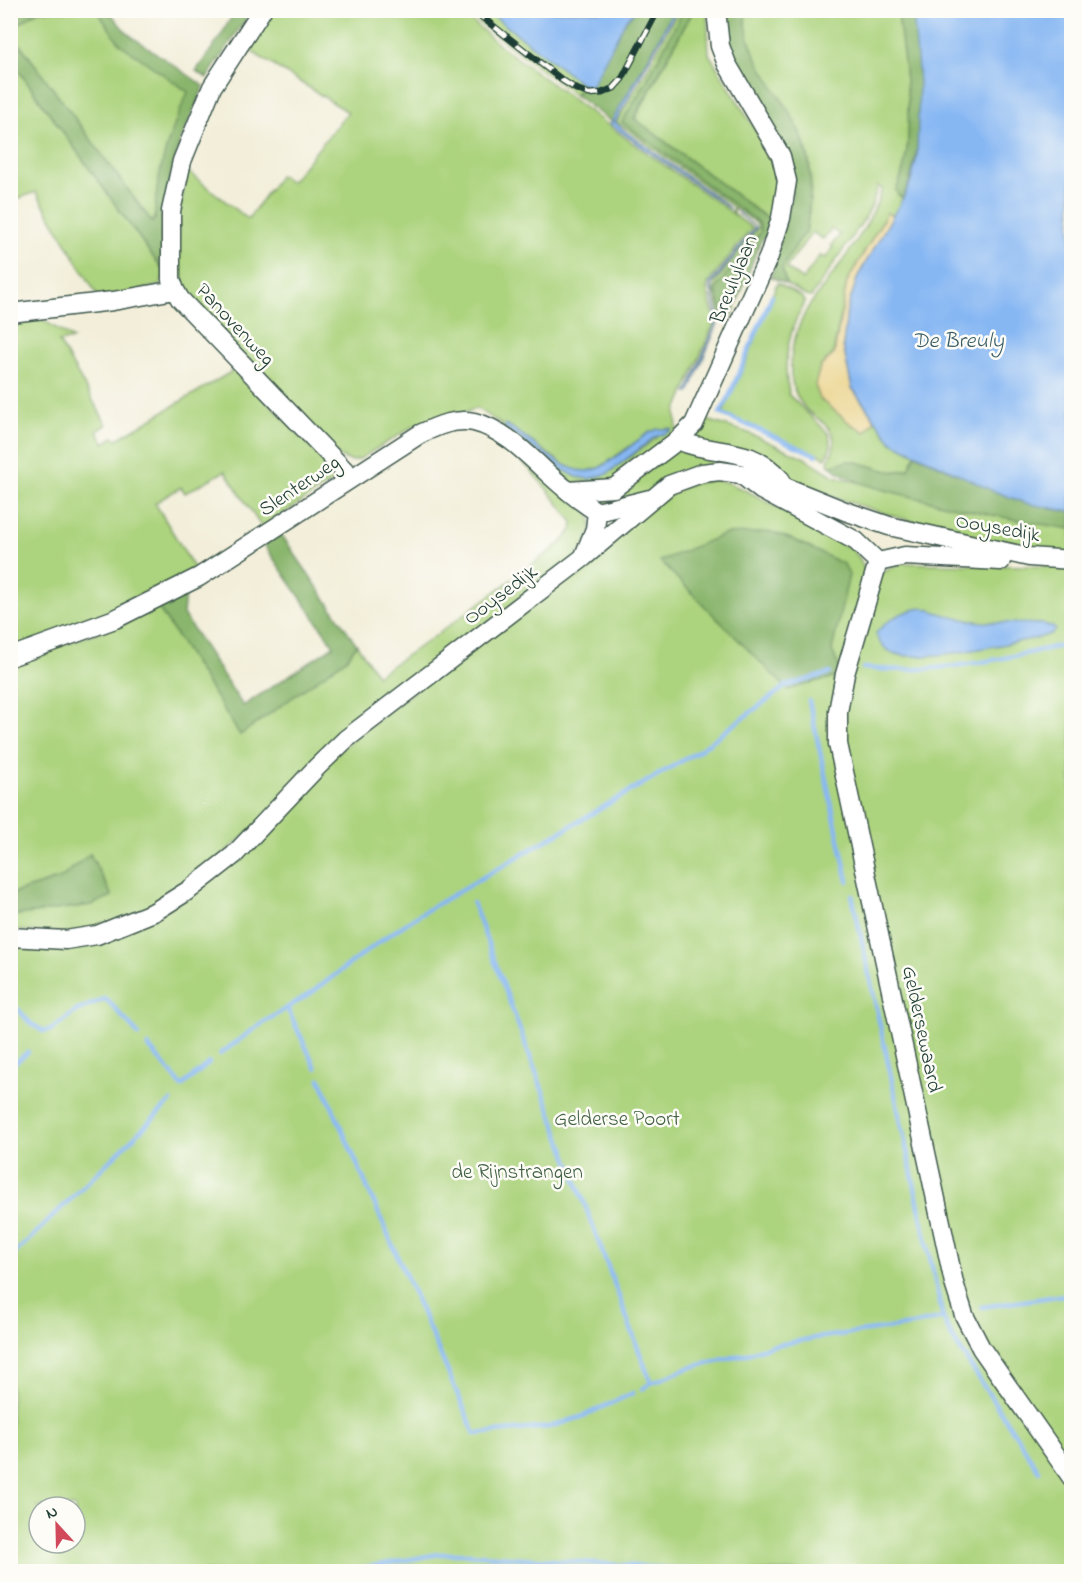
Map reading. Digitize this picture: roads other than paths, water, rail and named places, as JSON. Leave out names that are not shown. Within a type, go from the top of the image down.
[{"type":"street","name":"Panovenweg","points":[[262,10],[212,87],[182,161],[171,211],[170,267],[175,290],[180,299],[351,477]]},
{"type":"street","name":"Breulylaan","points":[[568,491],[614,488],[678,440],[694,424],[769,256],[781,218],[787,181],[781,156],[727,64],[720,46],[716,10]]},
{"type":"street","points":[[10,313],[113,301],[175,290]]},
{"type":"street","name":"Slenterweg","points":[[10,657],[115,619],[199,577],[351,477],[435,426],[464,421],[474,422],[497,431],[568,491],[597,512]]},
{"type":"street","points":[[678,440],[694,447],[726,450],[746,456],[774,472],[786,486]]},
{"type":"street","name":"Ooysedijk","points":[[10,937],[66,940],[98,935],[154,912],[189,890],[234,855],[317,767],[346,740],[584,557],[669,485],[702,473],[720,471],[761,477],[889,526],[1029,557],[1071,560]]},
{"type":"street","points":[[739,474],[761,490],[856,541],[878,562],[905,556],[1009,561],[1029,557]]},
{"type":"street","points":[[584,557],[594,529],[597,512],[654,498]]},
{"type":"street","name":"Geldersewaard","points":[[878,562],[845,674],[838,712],[838,744],[954,1282],[964,1316],[981,1348],[1071,1478]]},
{"type":"water","points":[[487,11],[635,11],[626,20],[589,87]]},
{"type":"water","points":[[673,11],[676,11],[615,122],[730,209],[610,124]]},
{"type":"water","name":"De Breuly","points":[[913,11],[1071,11],[1071,512],[1025,503],[991,490],[892,442],[852,388],[843,346],[847,310],[858,276],[911,181],[917,157],[919,82]]},
{"type":"water","points":[[754,226],[756,228],[712,284],[718,323],[689,393],[687,393],[717,321],[710,284],[754,229]]},
{"type":"water","points":[[505,424],[564,465],[576,470],[589,471],[601,467],[650,432],[658,429],[672,429],[655,437],[607,474],[589,479],[577,477],[563,470],[504,427]]},
{"type":"water","points":[[923,608],[956,618],[982,622],[1044,624],[1055,630],[1038,638],[943,654],[906,656],[887,650],[876,633],[897,616]]},
{"type":"waterway","points":[[772,296],[720,413],[816,455]]},
{"type":"waterway","points":[[863,668],[889,670],[968,664],[1072,643]]},
{"type":"waterway","points":[[220,1054],[258,1026],[311,993],[422,913],[697,752],[786,686],[830,673]]},
{"type":"waterway","points":[[809,701],[848,881]]},
{"type":"waterway","points":[[642,1389],[691,1367],[771,1346],[912,1325],[943,1318],[852,895]]},
{"type":"waterway","points":[[473,903],[651,1383]]},
{"type":"waterway","points":[[10,1006],[18,1009],[30,1023],[43,1031],[51,1030],[76,1011],[104,999],[139,1035]]},
{"type":"waterway","points":[[287,1008],[316,1068]]},
{"type":"waterway","points":[[148,1046],[182,1086],[209,1063]]},
{"type":"waterway","points":[[10,1067],[28,1052]]},
{"type":"waterway","points":[[320,1079],[475,1434],[549,1427],[581,1417],[633,1393]]},
{"type":"waterway","points":[[10,1258],[171,1101]]},
{"type":"waterway","points":[[982,1307],[1072,1294]]},
{"type":"waterway","points":[[943,1318],[952,1337],[1039,1471]]},
{"type":"waterway","points":[[341,1572],[439,1554],[468,1554],[717,1572]]},
{"type":"railway","points":[[473,10],[562,80],[589,94],[602,93],[614,88],[622,79],[658,10]]},
{"type":"park label","name":"Gelderse Poort","points":[[617,1118]]},
{"type":"park label","name":"de Rijnstrangen","points":[[517,1171]]}]
